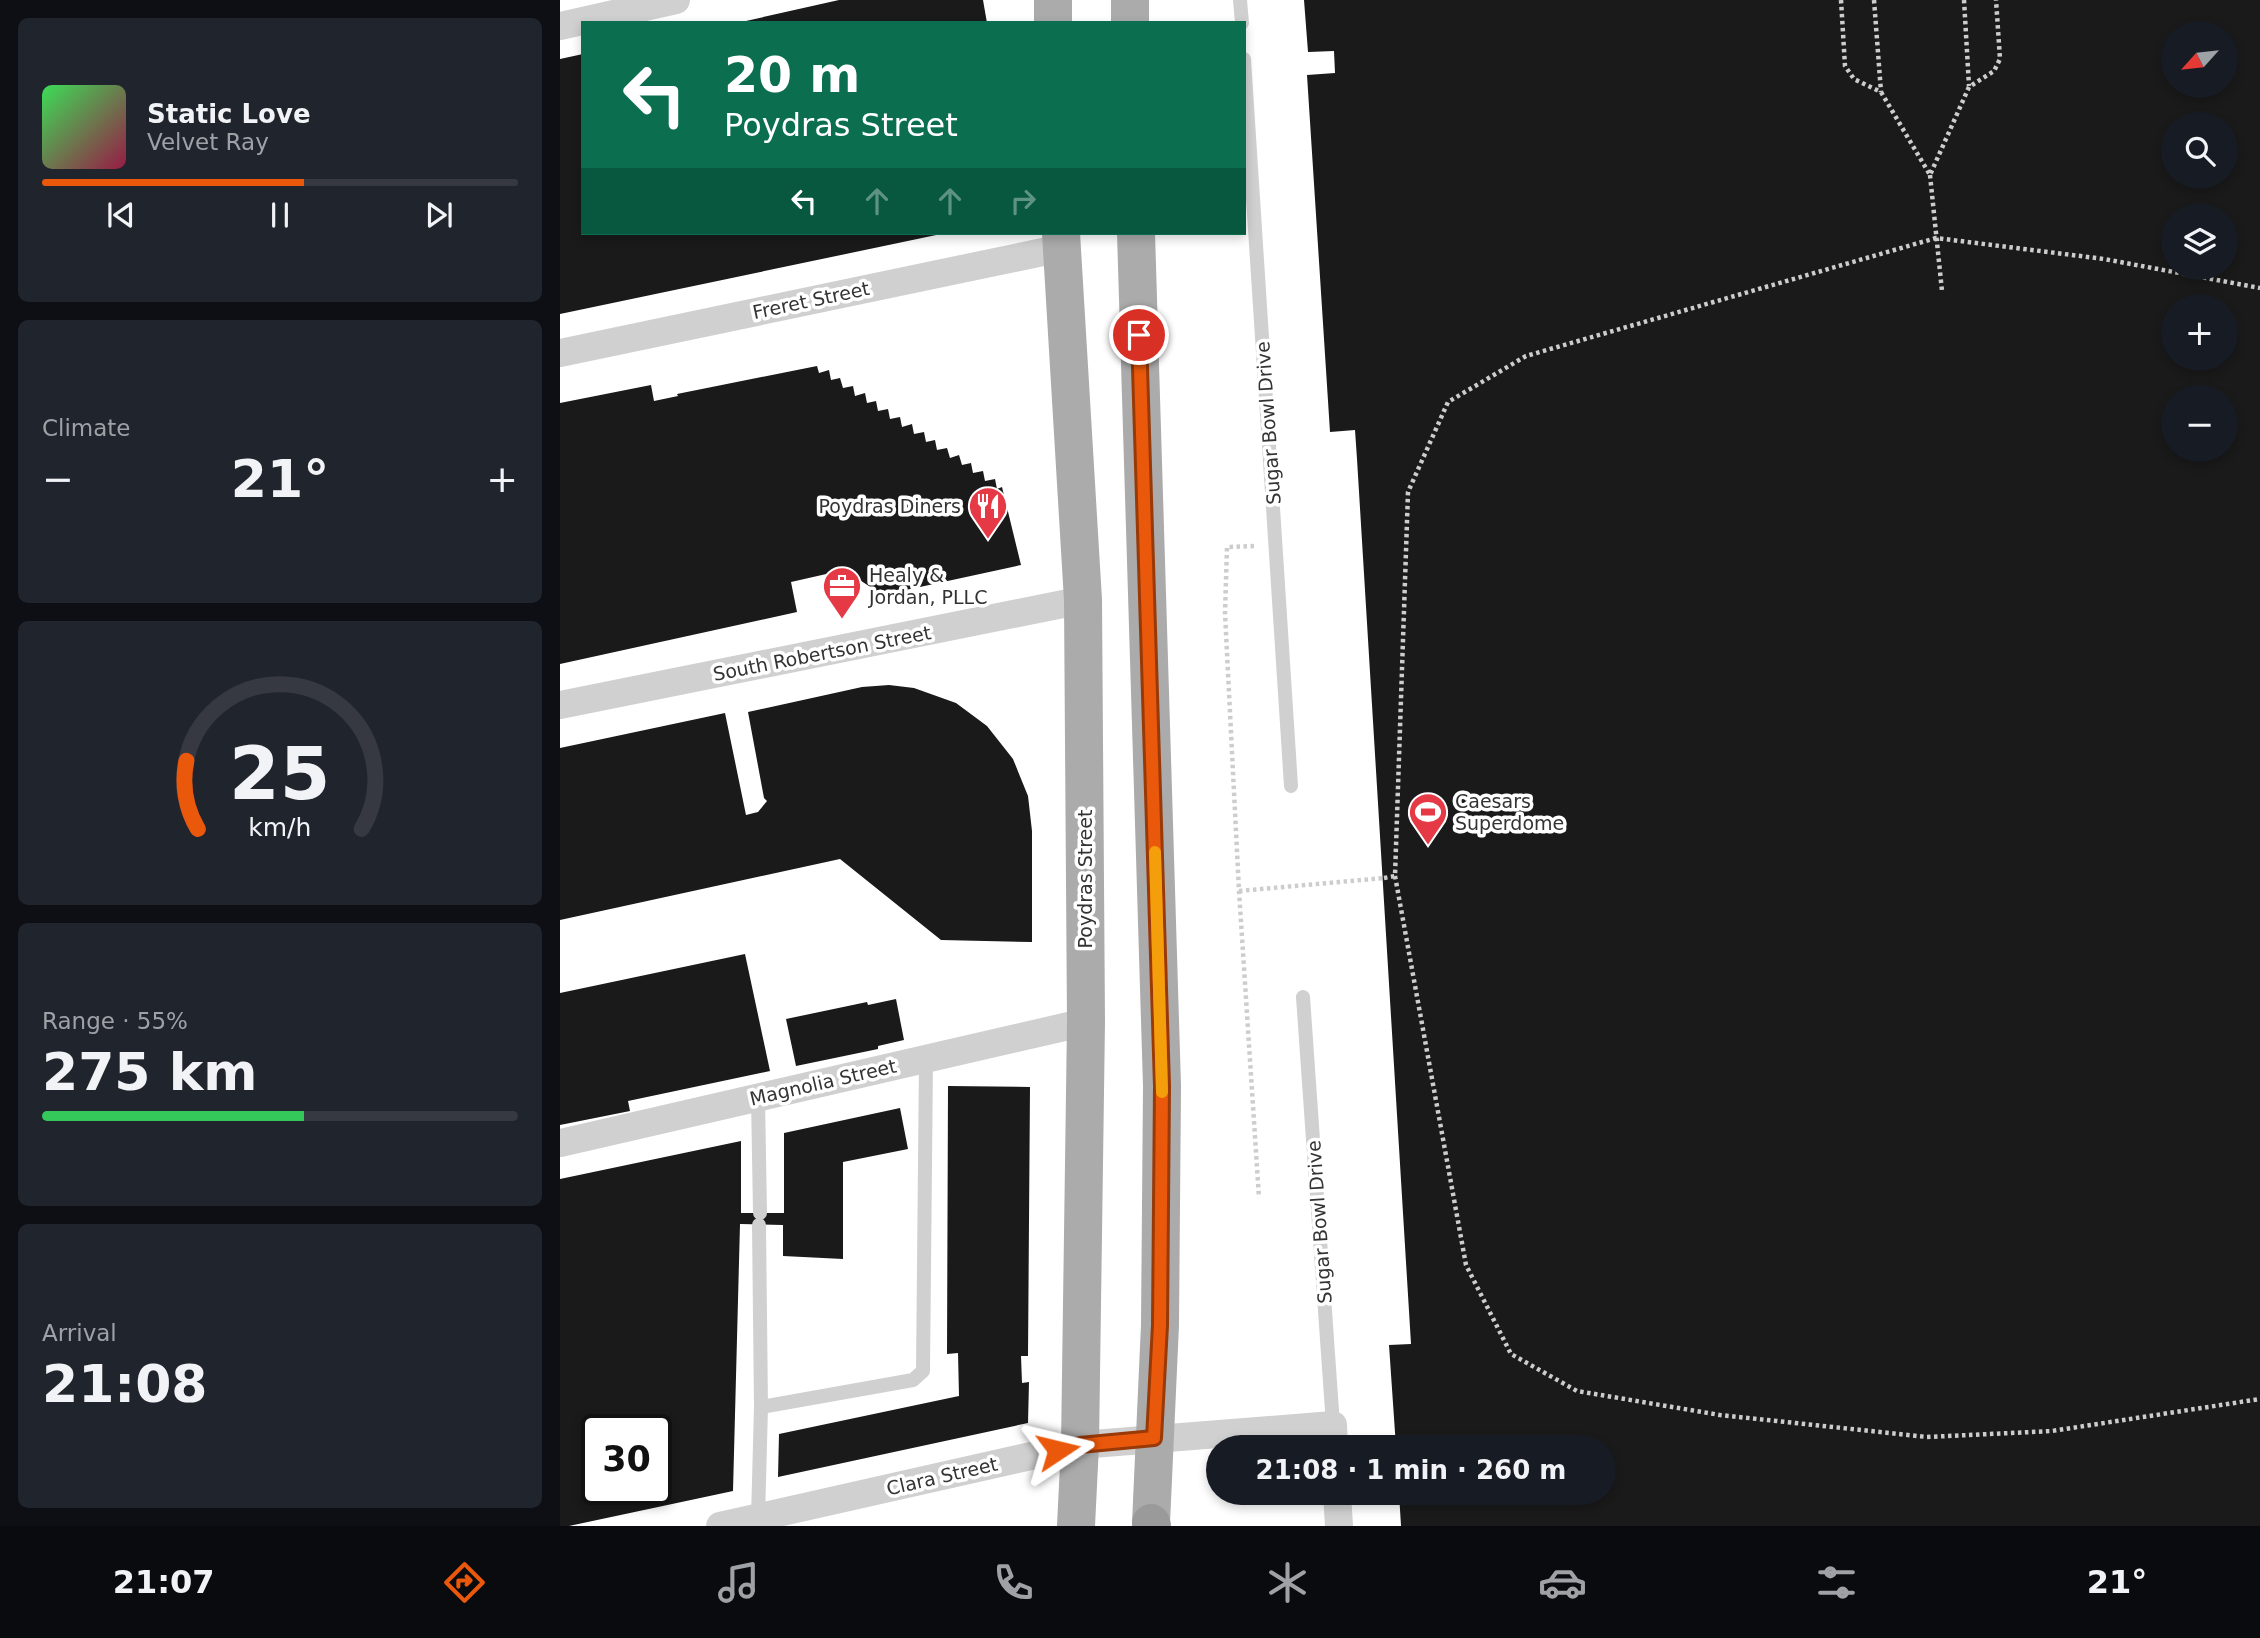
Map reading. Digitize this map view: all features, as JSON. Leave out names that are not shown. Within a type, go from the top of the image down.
[{"type":"main road","points":[[1053,0],[1053,21]]},
{"type":"main road","points":[[1130,0],[1130,21]]},
{"type":"main road","points":[[1136,235],[1162,1086],[1160,1325],[1152,1524]]},
{"type":"main road","name":"Poydras Street","points":[[1061,240],[1083,600],[1086,1022],[1080,1445],[1076,1526]]},
{"type":"street","points":[[582,21],[676,0]]},
{"type":"street","points":[[560,26],[581,21]]},
{"type":"street","name":"Freret Street","points":[[560,353],[1061,240]]},
{"type":"street","name":"South Robertson Street","points":[[560,705],[1083,600]]},
{"type":"street","name":"Magnolia Street","points":[[560,1143],[1086,1022]]},
{"type":"street","name":"Clara Street","points":[[720,1526],[1080,1445],[1154,1438],[1206,1437]]},
{"type":"street","points":[[1338,1505],[1339,1526]]},
{"type":"lane","points":[[1240,0],[1242,21]]},
{"type":"lane","name":"Sugar Bowl Drive","points":[[1246,89],[1291,786]]},
{"type":"lane","name":"Sugar Bowl Drive","points":[[1303,997],[1334,1435]]},
{"type":"lane","points":[[761,1407],[913,1380],[923,1371],[926,1059]]},
{"type":"lane","points":[[758,1097],[761,1407],[758,1518]]},
{"type":"path","points":[[1841,0],[1845,66],[1854,79],[1881,92]]},
{"type":"path","points":[[1874,0],[1881,92],[1930,175],[1942,291]]},
{"type":"path","points":[[1930,175],[1969,87],[1965,0]]},
{"type":"path","points":[[1969,87],[1994,71],[2000,59],[1996,0]]},
{"type":"path","points":[[2260,288],[2104,258],[1936,238],[1526,356],[1447,402],[1408,492],[1395,876],[1466,1265],[1511,1354],[1577,1391],[1720,1415],[1927,1437],[2052,1431],[2260,1399]]},
{"type":"path","points":[[1259,1198],[1239,891],[1225,613],[1227,547],[1276,546]]},
{"type":"path","points":[[1239,891],[1395,876]]},
{"type":"building","points":[[839,0],[983,0],[987,21],[746,21]]},
{"type":"building","points":[[1304,0],[2260,0],[2260,1526],[1401,1526],[1400,1505],[1616,1505],[1616,1435],[1395,1435],[1389,1345],[1411,1344],[1357,459],[1355,430],[1330,432],[1307,75],[1335,73],[1334,51],[1308,52]]},
{"type":"building","points":[[581,54],[581,235],[936,235],[560,314],[560,59]]},
{"type":"building","points":[[817,366],[819,373],[829,370],[831,380],[840,378],[843,388],[853,386],[855,396],[865,393],[867,403],[876,401],[878,411],[888,409],[890,419],[900,417],[902,427],[912,424],[914,434],[924,432],[926,442],[935,440],[937,450],[947,448],[950,458],[959,455],[962,465],[971,463],[973,473],[983,471],[985,481],[995,479],[997,489],[1002,487],[1021,565],[883,595],[844,570],[791,582],[797,612],[560,664],[560,403],[651,385],[654,401]]},
{"type":"building","points":[[889,685],[914,688],[956,703],[987,726],[1013,759],[1028,796],[1032,831],[1032,942],[941,940],[840,859],[560,920],[560,748],[725,713],[746,815],[758,812],[767,801],[764,798],[748,712],[862,687]]},
{"type":"building","points":[[745,954],[770,1071],[628,1101],[630,1111],[560,1125],[560,993]]},
{"type":"building","points":[[896,999],[904,1040],[878,1046],[878,1049],[796,1066],[786,1019],[867,1002],[868,1005]]},
{"type":"building","points":[[948,1086],[1030,1087],[1028,1356],[1021,1356],[1022,1383],[1029,1382],[1028,1423],[778,1477],[779,1434],[959,1396],[958,1353],[947,1354]]},
{"type":"building","points":[[900,1108],[908,1149],[843,1162],[843,1259],[783,1256],[783,1225],[740,1224],[733,1491],[672,1504],[672,1414],[581,1414],[581,1505],[667,1505],[560,1526],[560,1179],[741,1141],[741,1213],[784,1213],[784,1133]]},
{"type":"slow traffic","points":[[1155,852],[1162,1092]]},
{"type":"place","name":"Poydras Diners","points":[[988,540]]},
{"type":"place","name":"Healy & Jordan, PLLC","points":[[842,620]]},
{"type":"place","name":"Caesars Superdome","points":[[1428,846]]},
{"type":"route","points":[[1058,1450],[1080,1445],[1154,1438],[1160,1325],[1162,1086],[1139,335]]}]
